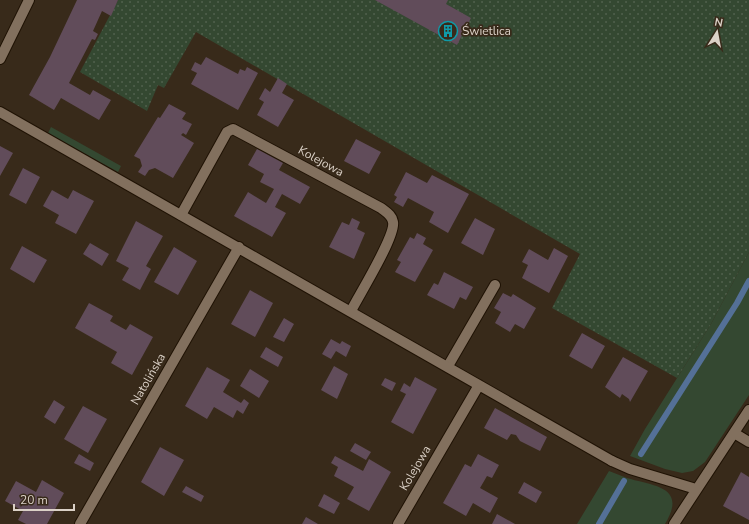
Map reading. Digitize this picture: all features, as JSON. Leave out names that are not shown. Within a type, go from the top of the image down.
[{"type":"street","points":[[0,59],[29,0]]},
{"type":"street","points":[[0,112],[448,366],[612,461],[630,469],[696,489]]},
{"type":"street","name":"Kolejowa","points":[[181,215],[227,132],[233,129],[381,208],[389,214],[393,221],[391,236],[351,311]]},
{"type":"street","name":"Natolińska","points":[[80,524],[239,247]]},
{"type":"street","points":[[448,366],[495,286]]},
{"type":"street","name":"Kolejowa","points":[[398,524],[479,384]]},
{"type":"street","points":[[674,524],[749,410]]},
{"type":"street","points":[[734,433],[749,442]]},
{"type":"green space","points":[[118,0],[749,0],[749,252],[711,324],[677,378],[552,308],[580,254],[196,32],[164,88],[158,85],[147,111],[80,72]]},
{"type":"green space","points":[[51,127],[121,166],[118,172],[48,133]]},
{"type":"green space","points":[[749,252],[749,395],[705,462],[693,471],[682,473],[665,469],[630,456],[645,429],[711,324]]},
{"type":"green space","points":[[609,471],[627,478],[657,486],[670,495],[672,502],[671,511],[665,524],[577,524]]},
{"type":"building","points":[[77,0],[118,0],[111,16],[102,11],[93,31],[98,34],[95,40],[92,39],[69,83],[90,95],[93,90],[111,100],[99,120],[61,98],[54,110],[29,95],[50,57]]},
{"type":"building","name":"Świetlica","points":[[375,0],[448,0],[446,4],[471,18],[457,45]]},
{"type":"building","points":[[206,57],[238,74],[240,69],[245,71],[247,67],[258,73],[238,110],[191,84],[197,73],[191,70],[195,62],[201,65]]},
{"type":"building","points":[[278,78],[287,84],[282,93],[294,100],[278,127],[257,115],[264,102],[259,99],[265,88],[270,92]]},
{"type":"building","points":[[169,104],[186,113],[182,119],[192,124],[186,135],[183,133],[181,135],[194,143],[173,178],[155,168],[149,170],[145,176],[138,172],[142,166],[140,159],[134,156],[158,117],[160,118]]},
{"type":"building","points":[[356,139],[381,152],[369,174],[344,161]]},
{"type":"building","points":[[0,146],[13,153],[0,176]]},
{"type":"building","points":[[257,149],[283,163],[279,170],[310,187],[300,204],[282,194],[275,207],[286,213],[272,237],[234,216],[248,192],[266,203],[274,189],[260,182],[264,174],[248,165]]},
{"type":"building","points":[[23,168],[40,177],[26,204],[9,195]]},
{"type":"building","points":[[406,172],[427,183],[432,175],[469,194],[448,233],[429,222],[434,212],[408,198],[403,207],[394,202],[397,197],[394,195]]},
{"type":"building","points":[[52,190],[68,199],[73,190],[94,201],[76,234],[55,223],[59,215],[43,206]]},
{"type":"building","points":[[352,218],[360,222],[357,229],[365,233],[354,259],[329,247],[342,222],[349,225]]},
{"type":"building","points":[[475,218],[495,229],[483,255],[461,243]]},
{"type":"building","points":[[136,221],[163,236],[146,266],[151,269],[140,290],[122,280],[129,268],[116,261]]},
{"type":"building","points":[[417,233],[426,238],[423,244],[433,250],[415,282],[395,272],[401,262],[397,260],[410,237],[414,239]]},
{"type":"building","points":[[90,243],[109,254],[102,266],[83,254]]},
{"type":"building","points":[[22,246],[47,260],[34,283],[10,269]]},
{"type":"building","points":[[174,247],[197,261],[178,295],[154,282]]},
{"type":"building","points":[[554,248],[568,256],[549,293],[522,278],[528,265],[522,262],[529,249],[548,260]]},
{"type":"building","points":[[444,272],[473,287],[466,300],[460,297],[454,309],[427,295],[434,283],[438,285]]},
{"type":"building","points":[[250,290],[273,303],[255,337],[231,324]]},
{"type":"building","points":[[503,293],[511,297],[513,294],[536,308],[524,329],[515,324],[510,332],[495,323],[501,312],[494,308]]},
{"type":"building","points":[[89,303],[113,316],[110,321],[126,330],[130,324],[153,337],[132,375],[111,363],[117,352],[75,328]]},
{"type":"building","points":[[284,318],[294,324],[284,342],[273,337]]},
{"type":"building","points":[[582,333],[605,346],[592,369],[569,356]]},
{"type":"building","points":[[331,339],[340,344],[342,341],[351,346],[346,357],[336,351],[331,359],[322,354]]},
{"type":"building","points":[[266,347],[283,357],[278,367],[260,357]]},
{"type":"building","points":[[623,357],[648,371],[630,402],[629,399],[622,394],[620,398],[605,387]]},
{"type":"building","points":[[334,366],[348,374],[337,399],[321,390]]},
{"type":"building","points":[[207,367],[230,380],[223,392],[241,403],[244,399],[249,403],[243,414],[237,410],[233,418],[214,407],[207,419],[185,406]]},
{"type":"building","points":[[250,369],[269,381],[259,398],[240,386]]},
{"type":"building","points":[[415,377],[437,389],[413,434],[391,422],[406,394],[400,391],[404,383],[410,387]]},
{"type":"building","points":[[385,378],[396,383],[392,391],[381,385]]},
{"type":"building","points":[[54,400],[65,407],[55,424],[44,417]]},
{"type":"building","points":[[83,406],[107,419],[88,453],[64,439]]},
{"type":"building","points":[[495,408],[547,437],[540,451],[520,441],[516,435],[511,434],[507,440],[484,428]]},
{"type":"building","points":[[355,443],[371,452],[366,460],[350,451]]},
{"type":"building","points":[[160,447],[184,460],[164,496],[141,482]]},
{"type":"building","points":[[79,454],[94,463],[90,471],[74,463]]},
{"type":"building","points":[[478,454],[499,465],[492,478],[487,476],[480,488],[498,498],[490,513],[473,503],[466,516],[443,503],[465,464],[471,467]]},
{"type":"building","points":[[335,456],[363,471],[369,459],[391,472],[369,511],[347,499],[354,487],[334,476],[338,467],[331,463]]},
{"type":"building","points":[[741,472],[749,477],[749,520],[723,506]]},
{"type":"building","points":[[42,480],[64,493],[47,524],[26,524],[18,520],[23,511],[5,501],[16,481],[36,492]]},
{"type":"building","points":[[524,482],[542,492],[536,503],[518,493]]},
{"type":"building","points":[[186,486],[204,496],[201,502],[182,492]]},
{"type":"building","points":[[324,494],[340,503],[334,514],[318,506]]},
{"type":"building","points":[[497,514],[515,524],[492,524]]},
{"type":"building","points":[[306,517],[318,524],[302,524]]},
{"type":"waterway","points":[[641,454],[737,303],[749,281]]},
{"type":"waterway","points":[[599,524],[624,481]]},
{"type":"place","name":"Świetlica","points":[[448,31]]}]
